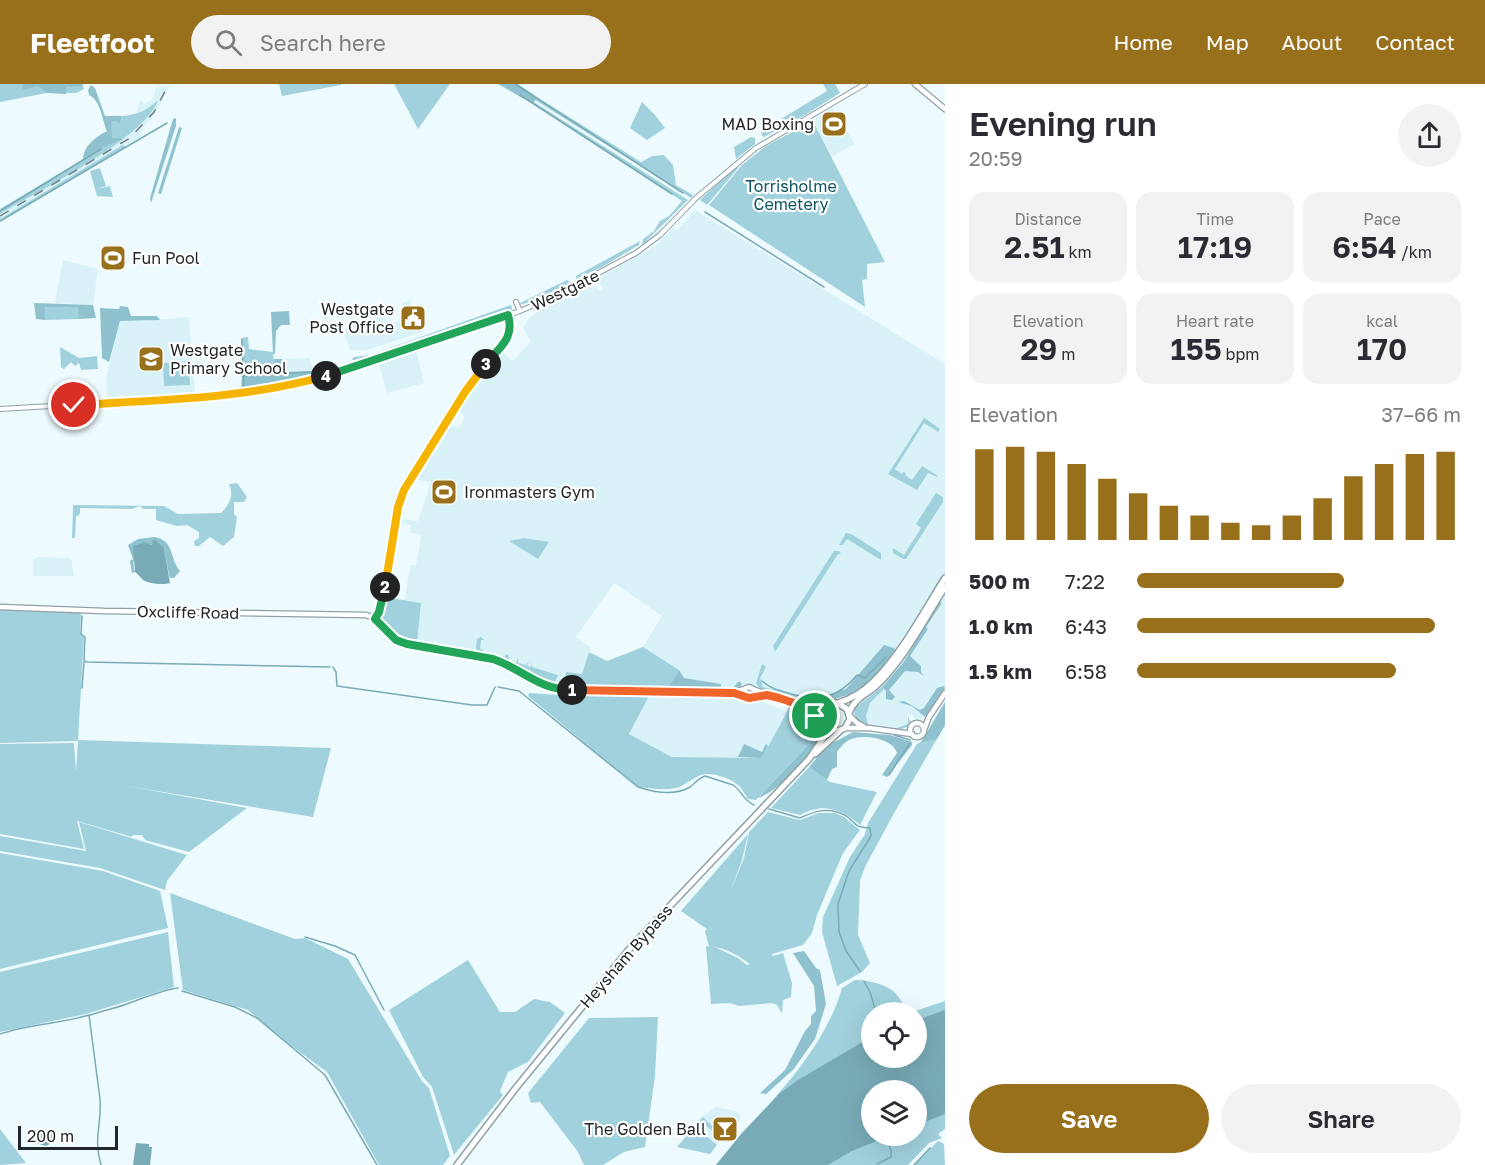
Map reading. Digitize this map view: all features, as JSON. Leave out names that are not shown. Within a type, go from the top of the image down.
[{"type":"highway","points":[[945,578],[887,667],[865,688],[826,708],[822,714],[824,724],[832,731],[842,730],[849,723],[854,703],[875,687],[895,664],[945,587]]},
{"type":"highway","points":[[837,703],[845,706],[850,714]]},
{"type":"highway","name":"Heysham Bypass","points":[[809,759],[824,737],[824,724]]},
{"type":"highway","name":"Heysham Bypass","points":[[457,1165],[515,1089],[631,947],[809,759],[842,730]]},
{"type":"main road","points":[[915,84],[945,109]]},
{"type":"main road","name":"Oxcliffe Road","points":[[0,606],[122,612],[351,614],[366,615],[375,619]]},
{"type":"main road","points":[[375,619],[401,642],[493,659],[552,689],[744,693],[749,698],[767,695]]},
{"type":"main road","points":[[744,693],[749,687],[800,705],[826,708]]},
{"type":"main road","points":[[754,690],[754,697]]},
{"type":"main road","points":[[842,730],[869,729],[920,736],[945,693]]},
{"type":"main road","points":[[800,705],[824,724]]},
{"type":"main road","points":[[850,714],[857,723],[869,729]]},
{"type":"main road","points":[[893,732],[911,727],[929,717]]},
{"type":"main road","points":[[918,723],[924,730]]},
{"type":"main road","points":[[911,727],[912,734]]},
{"type":"street","name":"Westgate","points":[[0,409],[208,397],[266,390],[335,373],[520,311],[555,296],[636,253],[660,235],[696,198],[763,143],[865,84]]},
{"type":"street","points":[[516,302],[520,311]]},
{"type":"street","points":[[375,619],[381,603],[398,507],[404,490],[465,392],[508,337],[511,327],[508,315]]},
{"type":"shaded area","points":[[23,84],[82,84],[83,86],[66,87],[66,94],[47,93],[38,86],[22,90]]},
{"type":"shaded area","points":[[498,84],[518,84],[537,97],[533,104]]},
{"type":"shaded area","points":[[91,85],[95,88],[105,116],[122,116],[120,124],[115,121],[111,122],[112,138],[122,140],[83,159],[88,146],[107,131],[99,106],[89,95],[88,90]]},
{"type":"shaded area","points":[[170,86],[155,114],[140,133],[141,137],[0,222],[0,209],[102,148],[111,132],[113,115],[136,114],[140,100],[145,104],[154,97],[156,87]]},
{"type":"shaded area","points":[[832,107],[855,144],[832,156],[813,121]]},
{"type":"shaded area","points":[[176,118],[176,126],[151,203],[150,198],[173,119]]},
{"type":"shaded area","points":[[179,127],[182,128],[161,194],[158,193]]},
{"type":"shaded area","points":[[695,210],[945,364],[945,688],[930,712],[921,720],[915,719],[912,714],[908,716],[908,726],[894,729],[867,726],[855,717],[856,706],[834,695],[816,704],[755,686],[742,684],[735,685],[733,688],[721,687],[721,684],[683,678],[679,670],[643,647],[662,616],[614,583],[576,637],[591,647],[582,675],[566,675],[565,686],[553,687],[504,660],[480,654],[476,650],[466,651],[417,643],[421,603],[405,600],[409,572],[412,565],[416,565],[421,538],[420,534],[411,533],[411,525],[399,524],[400,519],[418,521],[431,482],[412,479],[449,424],[458,427],[461,425],[465,416],[456,408],[475,380],[501,351],[513,361],[531,341],[523,329],[528,319],[539,310],[593,283],[600,291],[603,289],[596,280],[658,244],[674,227],[676,230],[680,227]]},
{"type":"shaded area","points":[[63,260],[98,269],[93,305],[55,303]]},
{"type":"shaded area","points":[[410,300],[413,311],[417,310],[424,331],[367,350],[350,350],[344,330],[347,327],[384,315],[388,325],[407,318],[402,303]]},
{"type":"shaded area","points":[[34,303],[93,305],[96,318],[79,319],[78,307],[45,307],[45,320],[36,319]]},
{"type":"shaded area","points":[[120,306],[128,307],[131,316],[157,316],[160,320],[120,321],[109,362],[102,358],[100,308],[119,309]]},
{"type":"shaded area","points":[[289,311],[290,325],[281,325],[276,331],[275,354],[273,354],[271,312]]},
{"type":"shaded area","name":"Westgate Primary School","points":[[189,317],[195,393],[108,398],[106,378],[120,321]]},
{"type":"shaded area","points":[[416,351],[424,383],[387,393],[379,364]]},
{"type":"shaded area","points":[[310,358],[313,371],[283,372],[282,359]]},
{"type":"shaded area","points":[[274,359],[282,359],[283,372],[313,371],[313,375],[241,389],[242,373],[275,373]]},
{"type":"shaded area","points":[[154,537],[161,539],[169,546],[180,571],[174,578],[170,578],[164,548],[154,544],[149,545],[146,542],[136,556],[133,563],[135,572],[132,573],[130,561],[133,559],[128,545],[138,539]]},
{"type":"shaded area","points":[[155,540],[164,548],[170,583],[149,582],[143,580],[135,572],[133,546],[146,542],[150,545]]},
{"type":"shaded area","points":[[39,557],[71,558],[74,576],[33,576],[33,559]]},
{"type":"shaded area","points":[[940,602],[942,603],[926,627],[928,629],[910,656],[921,666],[924,676],[918,672],[905,671],[889,690],[895,697],[892,700],[886,699],[886,691],[882,687],[903,663]]},
{"type":"shaded area","points":[[884,645],[895,650],[863,689],[821,704],[799,702],[800,697],[818,698],[846,689]]},
{"type":"shaded area","points":[[679,670],[684,678],[721,684],[721,687],[733,688],[739,681],[742,684],[739,689],[732,691],[668,688]]},
{"type":"shaded area","points":[[944,686],[945,688],[925,717],[912,706],[898,702],[904,701],[920,710],[924,708],[937,688]]},
{"type":"shaded area","points":[[650,694],[737,695],[747,705],[755,698],[787,712],[762,758],[672,757],[629,734]]},
{"type":"shaded area","points":[[945,702],[945,725],[937,739],[921,742]]},
{"type":"shaded area","points":[[790,706],[807,714],[815,721],[820,731],[820,738],[784,781],[758,798],[809,744],[816,731],[804,716],[789,708]]},
{"type":"shaded area","points":[[853,732],[890,735],[912,742],[912,745],[887,777],[882,775],[897,753],[890,744],[870,737],[851,739],[843,745],[837,752],[837,767],[832,769],[827,780],[809,767],[827,746]]},
{"type":"shaded area","points":[[744,744],[762,752],[766,744],[768,746],[762,758],[738,757]]},
{"type":"shaded area","points":[[804,951],[820,970],[826,1004],[815,1039],[793,1070],[766,1094],[760,1093],[785,1070],[811,1024],[811,1016],[816,1011],[814,986],[793,953]]},
{"type":"shaded area","points":[[945,1010],[945,1114],[927,1121],[927,1080],[861,1080],[861,1146],[864,1146],[828,1165],[716,1165],[741,1134],[780,1093],[861,1043],[861,1068],[927,1068],[927,1016]]},
{"type":"shaded area","points":[[715,1107],[733,1110],[741,1115],[739,1122],[733,1126],[724,1139],[721,1138],[710,1154],[677,1147],[698,1120]]},
{"type":"shaded area","points":[[38,1132],[53,1133],[53,1142],[46,1146],[36,1143],[33,1136]]},
{"type":"shaded area","points":[[136,1143],[149,1144],[149,1147],[152,1147],[150,1165],[133,1165]]},
{"type":"green space","points":[[0,84],[82,84],[84,89],[76,93],[47,93],[0,102]]},
{"type":"green space","points":[[279,84],[341,84],[341,85],[282,96]]},
{"type":"green space","points":[[394,84],[450,84],[418,129]]},
{"type":"green space","points":[[823,84],[835,84],[840,93],[805,115],[762,136],[761,131],[827,91]]},
{"type":"green space","points":[[537,97],[641,162],[652,156],[664,155],[673,165],[676,185],[693,195],[691,198],[535,100]]},
{"type":"green space","points":[[158,100],[149,115],[121,140],[111,138],[111,122],[115,121],[120,124],[122,116],[142,111]]},
{"type":"green space","points":[[534,102],[688,200],[645,242],[688,203],[654,237],[642,245],[643,239],[654,231],[660,221],[669,216],[682,201],[533,104]]},
{"type":"green space","points":[[642,102],[665,128],[647,140],[630,128]]},
{"type":"green space","name":"Torrisholme Cemetery","points":[[813,121],[885,262],[867,264],[867,279],[862,280],[865,307],[709,205],[742,165],[766,146]]},
{"type":"green space","points":[[751,137],[755,138],[755,144],[736,159],[734,147]]},
{"type":"green space","points":[[121,141],[0,214],[0,209],[102,148]]},
{"type":"green space","points":[[123,145],[126,147],[0,222],[0,219]]},
{"type":"green space","points":[[739,167],[707,205],[700,200],[733,169]]},
{"type":"green space","points":[[100,168],[106,186],[97,189],[110,186],[113,197],[97,196],[90,171]]},
{"type":"green space","points":[[640,241],[639,245],[602,267],[576,279],[576,276]]},
{"type":"green space","points":[[567,280],[571,283],[534,301],[519,305],[520,303]]},
{"type":"green space","points":[[511,305],[512,310],[357,363],[352,359],[370,355]]},
{"type":"green space","points":[[44,307],[79,307],[79,319],[45,320]]},
{"type":"green space","points":[[248,337],[249,349],[273,352],[275,373],[242,373],[241,338]]},
{"type":"green space","points":[[60,347],[79,358],[97,356],[98,369],[81,370],[79,363],[75,366],[71,362],[64,369],[61,367]]},
{"type":"green space","points":[[189,362],[190,385],[164,386],[163,363]]},
{"type":"green space","points":[[916,412],[940,429],[937,433],[924,423],[895,469],[902,474],[906,473],[905,475],[912,480],[922,466],[938,476],[928,473],[917,490],[888,474],[924,418]]},
{"type":"green space","points":[[237,483],[247,497],[244,502],[234,502],[234,514],[237,517],[234,537],[223,546],[210,537],[199,546],[195,546],[194,541],[199,538],[199,532],[187,525],[177,526],[156,520],[156,509],[143,509],[140,506],[132,509],[80,508],[80,514],[76,517],[75,538],[72,538],[73,505],[164,506],[178,514],[221,513],[230,500],[229,484]]},
{"type":"green space","points":[[936,493],[943,497],[943,502],[906,559],[893,553],[893,548],[904,555],[921,528],[916,524]]},
{"type":"green space","points":[[846,533],[881,553],[881,560],[847,539],[843,545],[839,545]]},
{"type":"green space","points":[[524,538],[549,542],[538,559],[509,541]]},
{"type":"green space","points":[[834,551],[839,551],[841,554],[838,554],[775,652],[773,646]]},
{"type":"green space","points":[[385,597],[421,603],[417,643],[397,636],[382,620]]},
{"type":"green space","points":[[0,609],[81,613],[80,633],[84,637],[78,740],[331,748],[313,817],[127,786],[247,808],[189,852],[145,840],[142,835],[132,837],[77,821],[84,849],[0,834],[0,744],[74,743],[76,771],[78,741],[0,743]]},
{"type":"green space","points":[[481,637],[484,640],[481,640],[480,649],[483,652],[495,655],[498,653],[497,655],[505,657],[506,654],[510,661],[516,663],[518,658],[518,663],[526,665],[529,661],[527,666],[531,667],[532,662],[532,667],[558,675],[554,684],[544,683],[504,660],[477,652],[477,639]]},
{"type":"green space","points":[[643,647],[679,670],[668,688],[565,686],[566,672],[582,674],[589,652],[607,661]]},
{"type":"green space","points":[[762,664],[766,667],[760,678],[763,687],[800,697],[799,702],[761,691],[756,683]]},
{"type":"green space","points":[[882,687],[884,689],[870,703],[866,716],[868,724],[894,729],[908,724],[908,716],[910,722],[907,727],[892,730],[873,728],[859,721],[855,715],[855,708]]},
{"type":"green space","points":[[529,693],[650,694],[629,734],[672,757],[762,758],[789,708],[801,714],[816,731],[809,744],[756,800],[748,799],[741,788],[732,781],[710,774],[701,775],[680,787],[671,789],[638,787],[528,696]]},
{"type":"green space","points":[[945,702],[945,725],[893,815],[860,881],[858,935],[870,963],[862,972],[837,986],[822,932],[823,917],[850,857],[865,834],[868,823],[917,744],[930,731]]},
{"type":"green space","points":[[809,767],[830,782],[877,792],[860,825],[832,809],[816,809],[800,815],[771,808]]},
{"type":"green space","points":[[768,812],[800,820],[819,813],[835,813],[860,830],[843,853],[817,915],[812,933],[803,945],[772,954],[773,956],[783,953],[792,983],[791,997],[783,1000],[782,1014],[777,1005],[772,1003],[739,1006],[730,1003],[711,1004],[706,946],[709,947],[705,931],[707,929],[681,911],[748,834],[742,860],[730,892],[744,858],[749,832]],"holes":[[[712,947],[720,948],[731,952],[750,964],[747,965],[738,958]]]},
{"type":"green space","points":[[79,822],[187,855],[167,881],[165,890],[100,868],[0,851],[0,836],[86,851]]},
{"type":"green space","points":[[0,853],[103,871],[160,891],[168,928],[0,969]]},
{"type":"green space","points":[[170,893],[295,939],[305,938],[348,959],[422,1081],[429,1088],[450,1156],[443,1165],[379,1165],[327,1072],[275,1034],[248,1010],[183,990]]},
{"type":"green space","points":[[168,932],[174,987],[86,1014],[0,1032],[0,972]]},
{"type":"green space","points":[[468,960],[500,1012],[515,1012],[534,999],[550,1002],[565,1013],[528,1062],[508,1072],[500,1091],[503,1095],[454,1155],[432,1087],[423,1077],[389,1010]]},
{"type":"green space","points":[[855,980],[871,982],[887,987],[902,1002],[861,1002],[861,1068],[927,1068],[927,1007],[945,1001],[945,1080],[927,1086],[927,1080],[861,1080],[861,1095],[716,1165],[805,1060],[833,1013],[842,988]]},
{"type":"green space","points":[[658,1017],[655,1076],[645,1147],[624,1152],[603,1165],[584,1165],[578,1152],[540,1102],[531,1103],[528,1093],[589,1018]]},
{"type":"green space","points":[[945,1107],[945,1129],[938,1134],[942,1138],[927,1145],[927,1114]]},
{"type":"green space","points":[[703,1117],[713,1127],[711,1130],[703,1123],[699,1130],[717,1145],[710,1154],[677,1147]]},
{"type":"green space","points":[[0,1129],[26,1163],[0,1165]]},
{"type":"green space","points":[[861,1139],[861,1146],[926,1146],[908,1165],[767,1165]]},
{"type":"green space","points":[[938,1141],[944,1144],[945,1165],[914,1165]]},
{"type":"waterway","points":[[515,84],[683,193]]},
{"type":"waterway","points":[[520,95],[672,194]]},
{"type":"waterway","points":[[0,221],[167,123]]},
{"type":"waterway","points":[[0,211],[101,149]]},
{"type":"waterway","points":[[705,212],[824,287]]},
{"type":"waterway","points":[[242,340],[244,387]]},
{"type":"waterway","points":[[275,374],[312,372]]},
{"type":"waterway","points":[[243,376],[271,374]]},
{"type":"waterway","points":[[82,616],[81,634],[85,637],[84,660],[86,662],[330,667]]},
{"type":"waterway","points":[[762,681],[774,688],[798,696],[817,698],[834,694],[857,675],[865,678],[886,657]]},
{"type":"waterway","points":[[82,688],[84,662]]},
{"type":"waterway","points":[[333,667],[336,672],[337,686],[472,705],[487,705],[495,687]]},
{"type":"waterway","points":[[498,687],[519,691],[638,787],[657,792],[678,792],[690,787],[705,776],[733,785],[747,801],[754,805]]},
{"type":"waterway","points":[[894,735],[910,740]]},
{"type":"waterway","points":[[889,775],[910,743]]},
{"type":"waterway","points":[[769,809],[800,818],[817,812],[834,811],[846,816],[858,826],[870,828],[871,836],[849,871],[838,904],[839,932],[846,951],[860,971]]},
{"type":"waterway","points":[[305,937],[355,955],[384,1010]]},
{"type":"waterway","points":[[864,981],[873,1002]]},
{"type":"waterway","points":[[90,1015],[178,988]]},
{"type":"waterway","points":[[182,991],[235,1007],[257,1018],[325,1075],[377,1165]]},
{"type":"waterway","points":[[0,1034],[89,1015],[100,1099],[98,1147],[101,1165]]},
{"type":"waterway","points":[[877,1164],[891,1157],[889,1146]]},
{"type":"waterway","points":[[914,1165],[930,1148]]},
{"type":"railway","points":[[0,216],[130,138],[154,112],[169,84]]},
{"type":"place","name":"MAD Boxing","points":[[834,124]]},
{"type":"place","name":"Fun Pool","points":[[113,258]]},
{"type":"place","name":"Westgate Post Office","points":[[413,318]]},
{"type":"place","name":"Westgate Primary School","points":[[151,359]]},
{"type":"place","name":"Ironmasters Gym","points":[[444,492]]},
{"type":"place","name":"The Golden Ball","points":[[725,1129]]},
{"type":"route","points":[[74,405],[222,396],[282,387],[351,368],[508,315],[511,327],[508,337],[465,392],[404,490],[398,507],[391,556],[379,612],[375,619],[396,640],[401,642],[493,659],[552,689],[734,693],[749,698],[767,695],[800,705],[815,716]]}]
